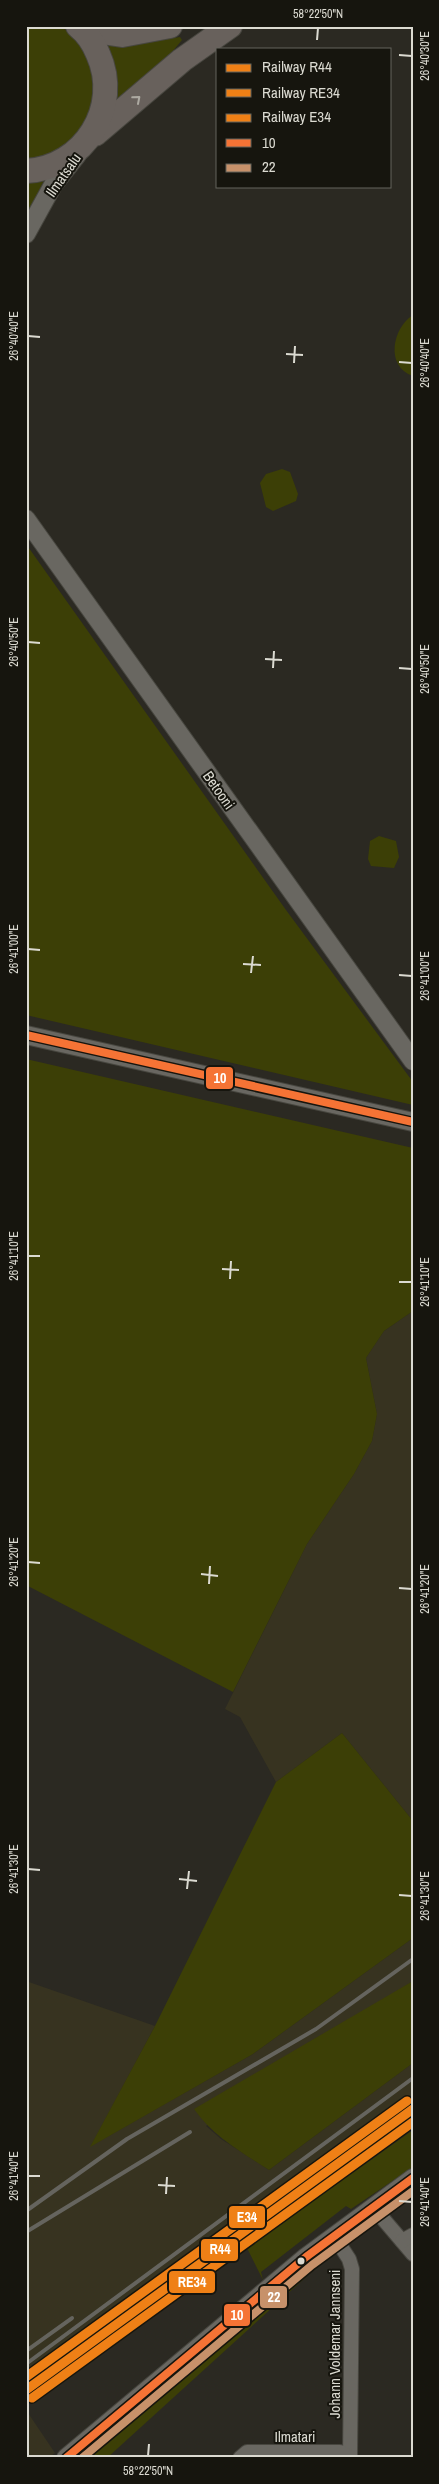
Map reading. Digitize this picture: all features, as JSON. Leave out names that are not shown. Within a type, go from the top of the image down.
[{"type":"highway","points":[[80,27],[122,35],[170,26]]},
{"type":"highway","points":[[26,171],[55,165],[72,156],[182,60],[230,26]]},
{"type":"highway","points":[[80,27],[94,45],[103,64],[106,85],[104,105],[98,125],[86,142]]},
{"type":"street","name":"Ilmatsalu","points":[[26,234],[53,185],[86,142]]},
{"type":"street","name":"Betooni","points":[[26,519],[413,1061]]},
{"type":"street","points":[[26,1035],[413,1122]]},
{"type":"street","points":[[66,2458],[334,2236],[413,2178]]},
{"type":"street","points":[[373,2207],[407,2238],[413,2254]]},
{"type":"street","name":"Johann Voldemar Jannseni","points":[[334,2236],[349,2259],[352,2269],[350,2458]]},
{"type":"street","name":"Ilmatari","points":[[240,2458],[247,2452],[340,2452],[350,2458]]},
{"type":"shaded area","points":[[26,26],[61,26],[79,42],[92,64],[96,88],[93,113],[63,152],[26,163]]},
{"type":"shaded area","points":[[180,37],[182,40],[162,64],[114,108],[101,44],[127,46]]},
{"type":"shaded area","points":[[44,180],[29,212],[26,218],[26,181]]},
{"type":"shaded area","points":[[413,315],[413,376],[404,371],[398,364],[395,356],[395,347],[400,329]]},
{"type":"shaded area","points":[[282,469],[290,472],[298,494],[296,501],[273,511],[266,507],[260,483],[266,474]]},
{"type":"shaded area","points":[[26,544],[286,910],[413,1082],[413,1105],[26,1015]]},
{"type":"shaded area","points":[[379,836],[396,841],[399,857],[394,868],[371,866],[368,859],[370,841]]},
{"type":"shaded area","points":[[26,1059],[413,1148],[413,1311],[384,1331],[366,1358],[377,1414],[372,1441],[354,1474],[307,1544],[233,1692],[26,1585]]},
{"type":"shaded area","points":[[413,1311],[413,1821],[342,1733],[276,1782],[240,1717],[225,1709],[307,1544],[354,1474],[372,1441],[377,1414],[366,1358],[384,1331]]},
{"type":"shaded area","points":[[342,1733],[413,1821],[413,1938],[253,2054],[90,2147],[155,2026],[276,1782]]},
{"type":"shaded area","points":[[413,1938],[413,1981],[206,2126],[221,2139],[269,2170],[413,2063],[413,2129],[26,2404],[26,1981],[155,2026],[91,2146],[253,2054]]},
{"type":"shaded area","points":[[413,1981],[413,2063],[269,2170],[219,2136],[194,2109]]},
{"type":"shaded area","points":[[413,2130],[413,2167],[351,2209],[346,2206],[261,2272],[263,2280],[247,2248]]},
{"type":"shaded area","points":[[328,2257],[107,2458],[82,2458]]},
{"type":"shaded area","points":[[26,2410],[55,2453],[48,2458],[26,2458]]},
{"type":"railway","points":[[26,2211],[127,2139],[316,2029],[413,1959]]},
{"type":"railway","points":[[26,2364],[413,2078]]},
{"type":"railway","points":[[26,2232],[190,2132]]},
{"type":"railway","points":[[26,2351],[72,2318]]},
{"type":"rail line","name":"E34","points":[[26,2377],[407,2101]]},
{"type":"rail line","name":"R44","points":[[26,2390],[413,2109]]},
{"type":"rail line","name":"RE34","points":[[32,2398],[413,2122]]},
{"type":"transit line","name":"10","points":[[26,1035],[413,1122]]},
{"type":"transit line","name":"10","points":[[66,2458],[306,2257],[413,2178]]},
{"type":"transit line","name":"22","points":[[82,2458],[312,2265],[413,2191]]}]
